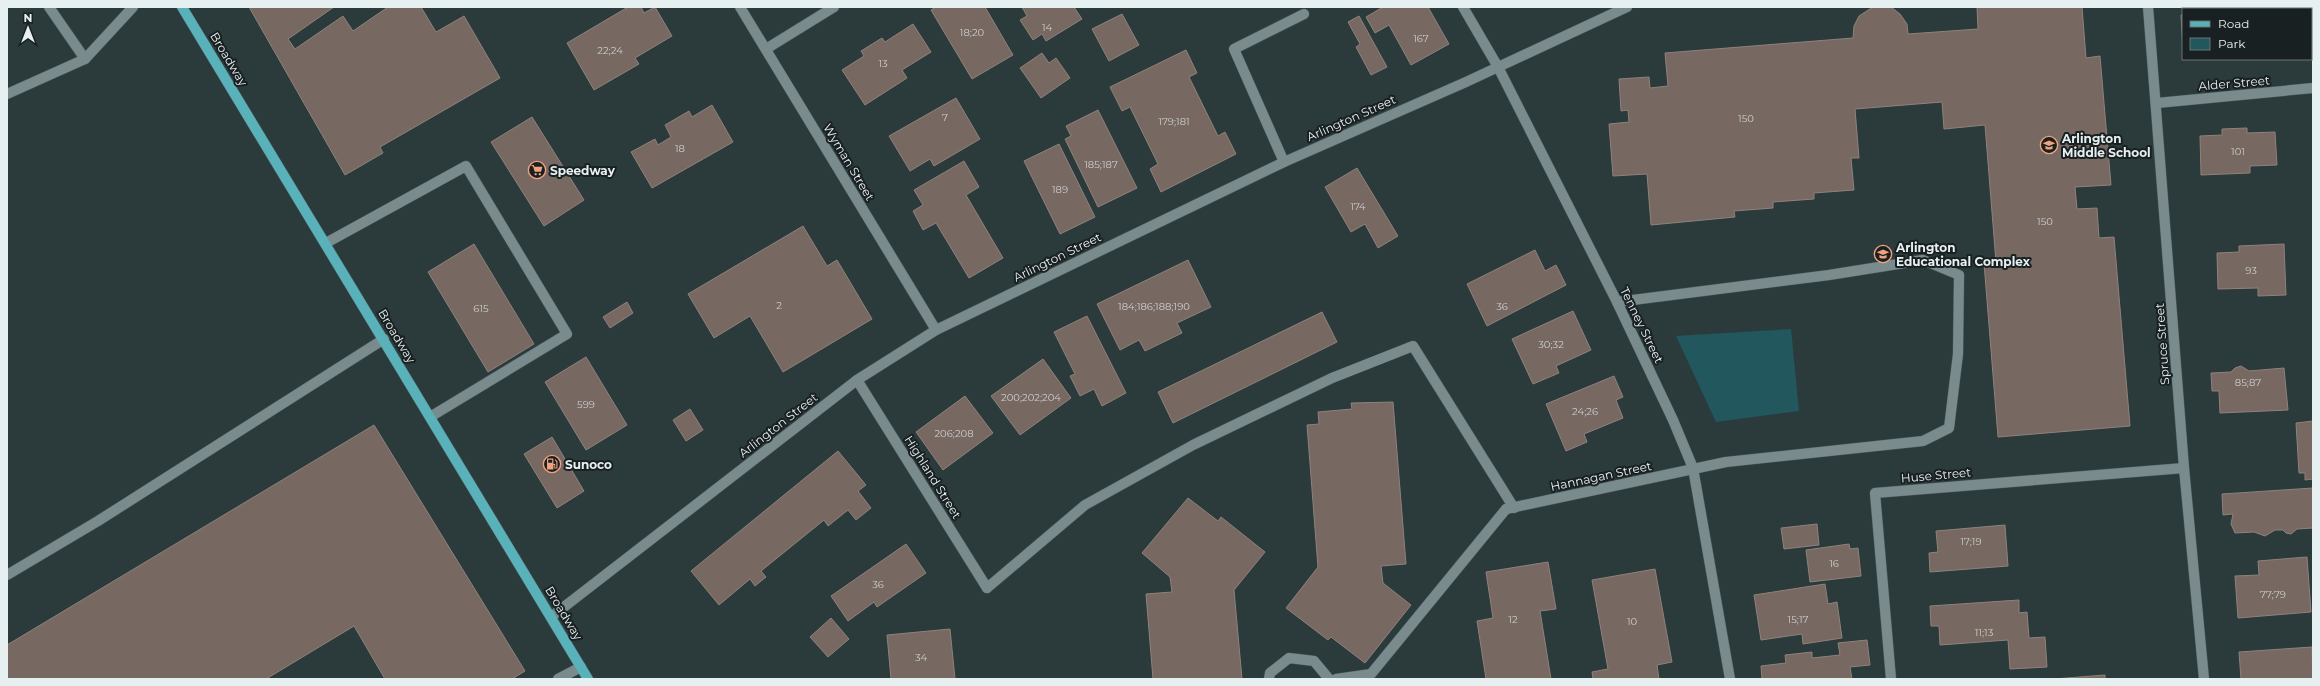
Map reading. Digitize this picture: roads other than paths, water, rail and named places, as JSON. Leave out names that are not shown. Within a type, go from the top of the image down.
[{"type":"main road","name":"Broadway","points":[[182,7],[326,243],[588,679]]},
{"type":"street","points":[[49,7],[85,59]]},
{"type":"street","points":[[7,94],[85,59],[134,7]]},
{"type":"street","name":"Wyman Street","points":[[740,7],[936,330]]},
{"type":"street","points":[[766,49],[834,7]]},
{"type":"street","name":"Tenney Street","points":[[1463,7],[1498,67],[1617,302],[1673,420],[1693,468],[1730,679]]},
{"type":"street","name":"Arlington Street","points":[[551,617],[857,380],[936,330],[1284,162],[1498,67],[1627,7]]},
{"type":"street","name":"Spruce Street","points":[[2148,7],[2157,103],[2184,468],[2204,679]]},
{"type":"street","points":[[1284,162],[1234,49],[1304,14]]},
{"type":"street","name":"Alder Street","points":[[2157,103],[2313,88]]},
{"type":"street","points":[[326,243],[466,166],[567,334],[430,417]]},
{"type":"street","name":"Hannagan Street","points":[[1514,508],[1612,488],[1693,468],[1726,462],[1923,441],[1949,428],[1958,354],[1959,275],[1923,260],[1828,275],[1617,302]]},
{"type":"street","points":[[7,575],[98,521],[384,339]]},
{"type":"street","name":"Highland Street","points":[[857,380],[987,588],[1085,505],[1193,444],[1332,378],[1413,346],[1514,508]]},
{"type":"street","name":"Huse Street","points":[[1891,679],[1875,493],[2184,468]]},
{"type":"street","points":[[1336,679],[1372,674],[1506,509],[1514,508]]},
{"type":"street","points":[[1269,679],[1270,673],[1289,658],[1314,661],[1329,679]]},
{"type":"street","points":[[558,679],[581,667]]},
{"type":"place","name":"Arlington Middle School","points":[[2049,145]]},
{"type":"place","name":"Speedway","points":[[537,170]]},
{"type":"place","name":"Arlington Educational Complex","points":[[1883,254]]},
{"type":"place","name":"Sunoco","points":[[552,464]]}]
